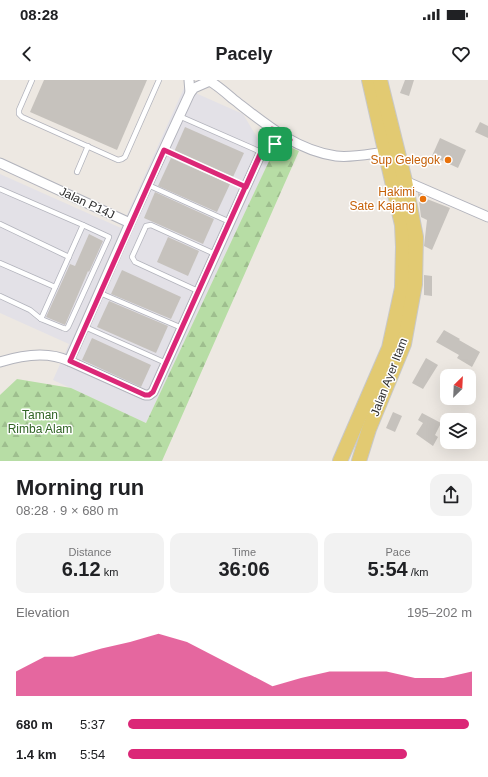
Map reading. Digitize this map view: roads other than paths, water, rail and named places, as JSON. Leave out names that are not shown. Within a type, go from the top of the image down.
[{"type":"main road","name":"Jalan Ayer Itam","points":[[369,80],[385,152],[399,182]]},
{"type":"main road","name":"Jalan Ayer Itam","points":[[359,461],[369,429],[404,344],[415,284],[416,237],[399,182],[380,80]]},
{"type":"main road","points":[[340,461],[389,348],[402,288],[403,247],[399,182]]},
{"type":"street","name":"Jalan P14J","points":[[1,166],[130,223],[190,92],[189,80]]},
{"type":"street","points":[[190,92],[194,88],[209,80],[272,129],[290,140],[319,152],[337,156],[352,156],[385,152]]},
{"type":"street","points":[[0,362],[14,358],[38,355],[59,356],[145,395],[149,395],[153,392],[272,129]]},
{"type":"street","points":[[399,182],[488,217]]},
{"type":"street","points":[[70,361],[130,223]]},
{"type":"lane","points":[[32,80],[19,110],[19,114],[22,117],[118,160],[125,157],[159,80]]},
{"type":"lane","points":[[179,116],[261,152],[264,152],[275,144],[290,140]]},
{"type":"lane","points":[[77,172],[88,146]]},
{"type":"lane","points":[[164,150],[246,187]]},
{"type":"lane","points":[[148,185],[230,222]]},
{"type":"lane","points":[[0,189],[109,237],[66,329],[41,319],[30,310],[0,296]]},
{"type":"lane","points":[[0,224],[69,257]]},
{"type":"lane","points":[[198,291],[133,260],[132,257],[146,226],[151,225],[215,254]]},
{"type":"lane","points":[[41,319],[83,226]]},
{"type":"lane","points":[[0,263],[55,287]]},
{"type":"lane","points":[[100,293],[182,328]]},
{"type":"lane","points":[[85,327],[166,363]]},
{"type":"place","name":"Sup Gelegok","points":[[448,160]]},
{"type":"place","name":"Hakimi Sate Kajang","points":[[423,199]]},
{"type":"park label","name":"Taman Rimba Alam","points":[[40,422]]}]
